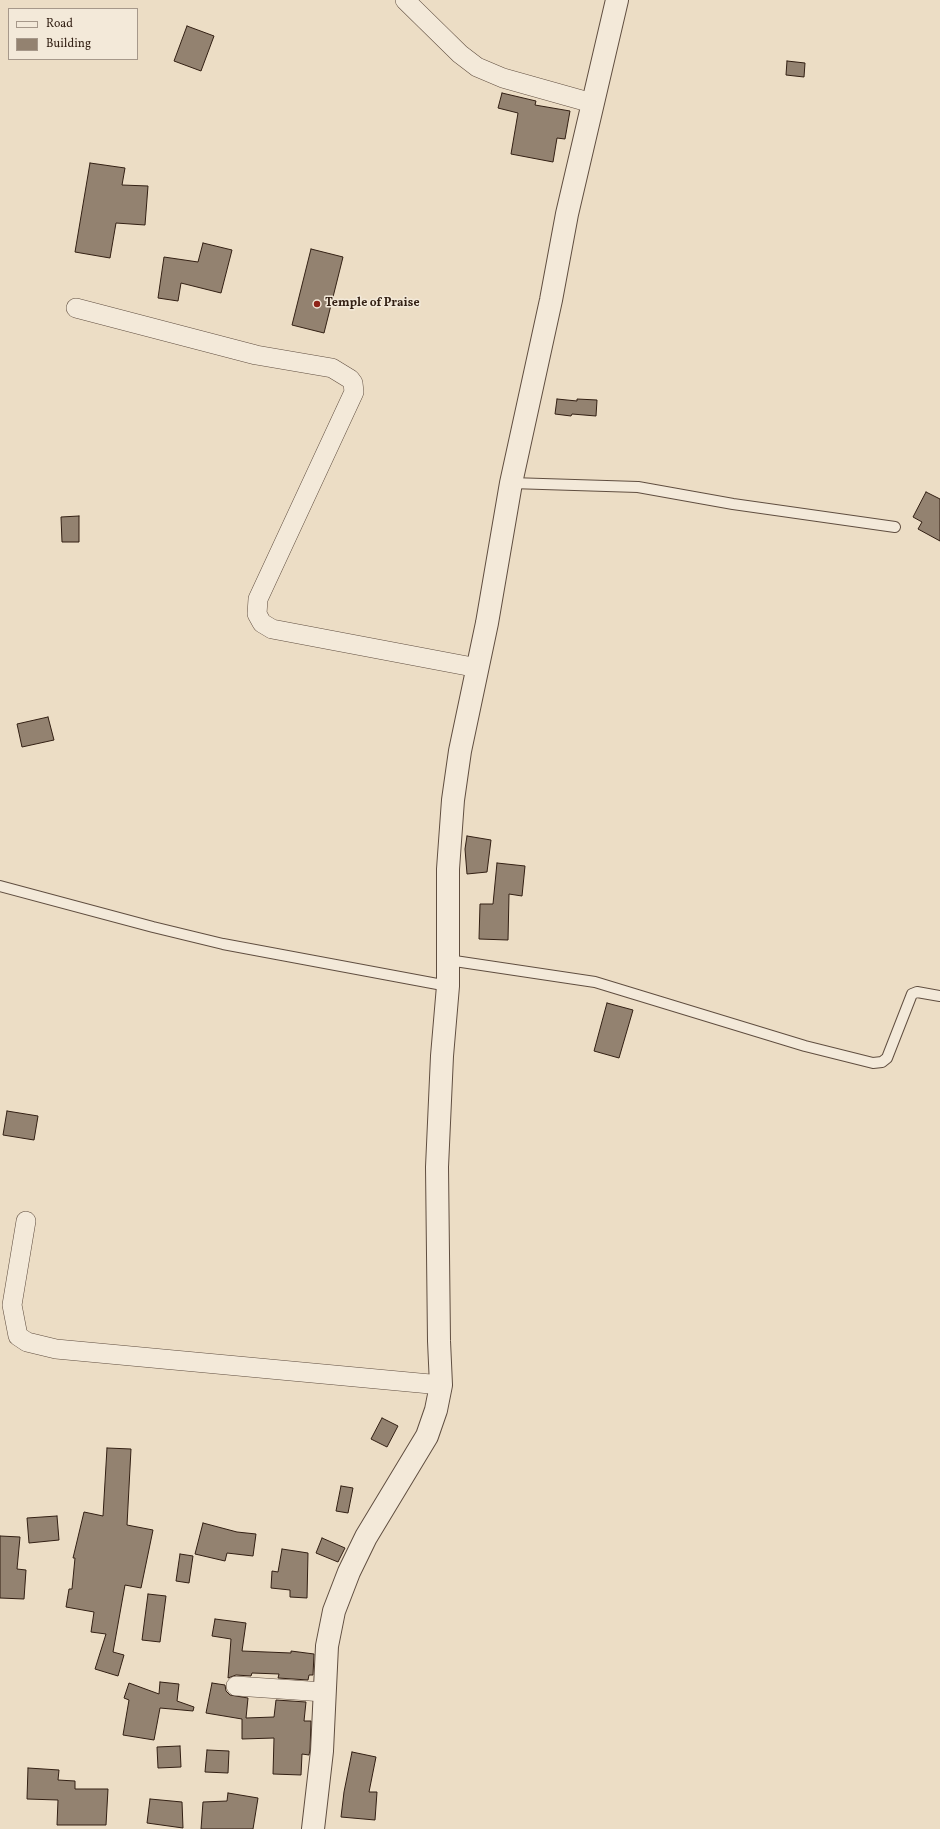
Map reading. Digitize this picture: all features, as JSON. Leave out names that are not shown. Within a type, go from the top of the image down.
[{"type":"street","points":[[405,0],[460,54],[477,67],[503,78],[592,103]]},
{"type":"street","points":[[313,1829],[322,1751],[324,1692],[328,1646],[334,1611],[349,1572],[366,1537],[427,1436],[436,1410],[441,1385],[437,1167],[442,1056],[448,986],[448,869],[453,800],[460,751],[478,668],[511,483],[551,300],[567,214],[617,0]]},
{"type":"street","points":[[76,308],[256,355],[332,368],[350,379],[353,383],[354,392],[258,599],[258,614],[262,623],[272,629],[478,668]]},
{"type":"street","points":[[26,1221],[12,1305],[18,1336],[27,1342],[56,1349],[441,1385]]},
{"type":"street","points":[[236,1686],[324,1692]]},
{"type":"lane","points":[[511,483],[638,487],[733,504],[895,527]]},
{"type":"lane","points":[[0,886],[223,944],[448,986]]},
{"type":"lane","points":[[448,960],[594,982],[804,1046],[872,1063],[882,1062],[887,1058],[912,994],[917,992],[940,996]]},
{"type":"building","points":[[187,26],[214,36],[201,71],[174,61]]},
{"type":"building","points":[[787,61],[805,63],[804,77],[786,75]]},
{"type":"building","points":[[502,93],[536,101],[535,105],[570,111],[565,139],[557,138],[553,162],[511,154],[518,113],[498,108]]},
{"type":"building","points":[[90,163],[125,168],[122,185],[148,186],[145,225],[116,223],[110,258],[75,252]]},
{"type":"building","points":[[203,243],[232,250],[221,293],[181,283],[178,301],[158,298],[164,257],[198,262]]},
{"type":"building","points":[[311,249],[343,257],[324,333],[292,325]]},
{"type":"building","points":[[557,399],[577,401],[577,399],[597,400],[596,416],[572,414],[571,416],[555,414]]},
{"type":"building","points":[[926,492],[940,499],[940,541],[918,529],[922,522],[913,517]]},
{"type":"building","points":[[79,516],[79,542],[62,542],[61,517]]},
{"type":"building","points":[[48,717],[54,740],[22,747],[17,724]]},
{"type":"building","points":[[467,836],[491,840],[487,872],[467,874],[465,849]]},
{"type":"building","points":[[497,863],[525,866],[522,896],[509,894],[508,940],[479,939],[480,904],[493,904]]},
{"type":"building","points":[[607,1003],[633,1010],[619,1058],[594,1051]]},
{"type":"building","points":[[7,1111],[38,1116],[34,1140],[3,1135]]},
{"type":"building","points":[[382,1418],[398,1426],[387,1447],[371,1439]]},
{"type":"building","points":[[107,1448],[131,1449],[127,1525],[153,1530],[141,1588],[125,1585],[113,1652],[124,1655],[118,1676],[95,1669],[106,1634],[91,1632],[94,1612],[66,1607],[69,1589],[72,1589],[75,1558],[73,1558],[84,1512],[103,1516]]},
{"type":"building","points":[[341,1486],[353,1488],[348,1513],[336,1511]]},
{"type":"building","points":[[57,1516],[59,1540],[29,1543],[27,1518]]},
{"type":"building","points":[[203,1523],[237,1532],[256,1534],[253,1556],[227,1553],[225,1561],[195,1554]]},
{"type":"building","points":[[0,1536],[20,1537],[17,1569],[26,1570],[24,1599],[0,1598]]},
{"type":"building","points":[[322,1538],[345,1548],[338,1562],[316,1553]]},
{"type":"building","points":[[282,1549],[308,1553],[307,1598],[290,1597],[290,1590],[271,1588],[272,1571],[278,1572]]},
{"type":"building","points":[[180,1554],[193,1556],[189,1583],[176,1581]]},
{"type":"building","points":[[148,1594],[166,1596],[160,1642],[142,1640]]},
{"type":"building","points":[[215,1619],[246,1623],[242,1651],[291,1653],[291,1651],[314,1654],[313,1675],[309,1675],[308,1680],[278,1678],[279,1674],[252,1673],[251,1676],[236,1675],[228,1678],[231,1639],[212,1636]]},
{"type":"building","points":[[160,1682],[179,1684],[177,1701],[194,1707],[193,1711],[160,1708],[154,1740],[123,1735],[129,1700],[124,1698],[129,1683],[159,1694]]},
{"type":"building","points":[[212,1683],[225,1685],[226,1691],[230,1695],[248,1698],[246,1718],[274,1717],[276,1700],[306,1702],[304,1721],[311,1721],[310,1750],[309,1755],[302,1754],[301,1775],[273,1774],[274,1738],[242,1739],[242,1719],[206,1713]]},
{"type":"building","points":[[180,1746],[181,1767],[158,1768],[157,1747]]},
{"type":"building","points":[[207,1750],[229,1751],[228,1773],[205,1772]]},
{"type":"building","points":[[352,1752],[376,1757],[369,1792],[377,1792],[375,1820],[341,1817],[344,1792]]},
{"type":"building","points":[[28,1768],[59,1770],[58,1780],[75,1781],[75,1789],[108,1789],[106,1825],[57,1825],[58,1800],[27,1799]]},
{"type":"building","points":[[228,1793],[258,1798],[253,1829],[201,1829],[203,1802],[227,1801]]},
{"type":"building","points":[[150,1799],[182,1802],[183,1828],[147,1823]]},
{"type":"place","name":"Temple of Praise","points":[[317,304]]}]
